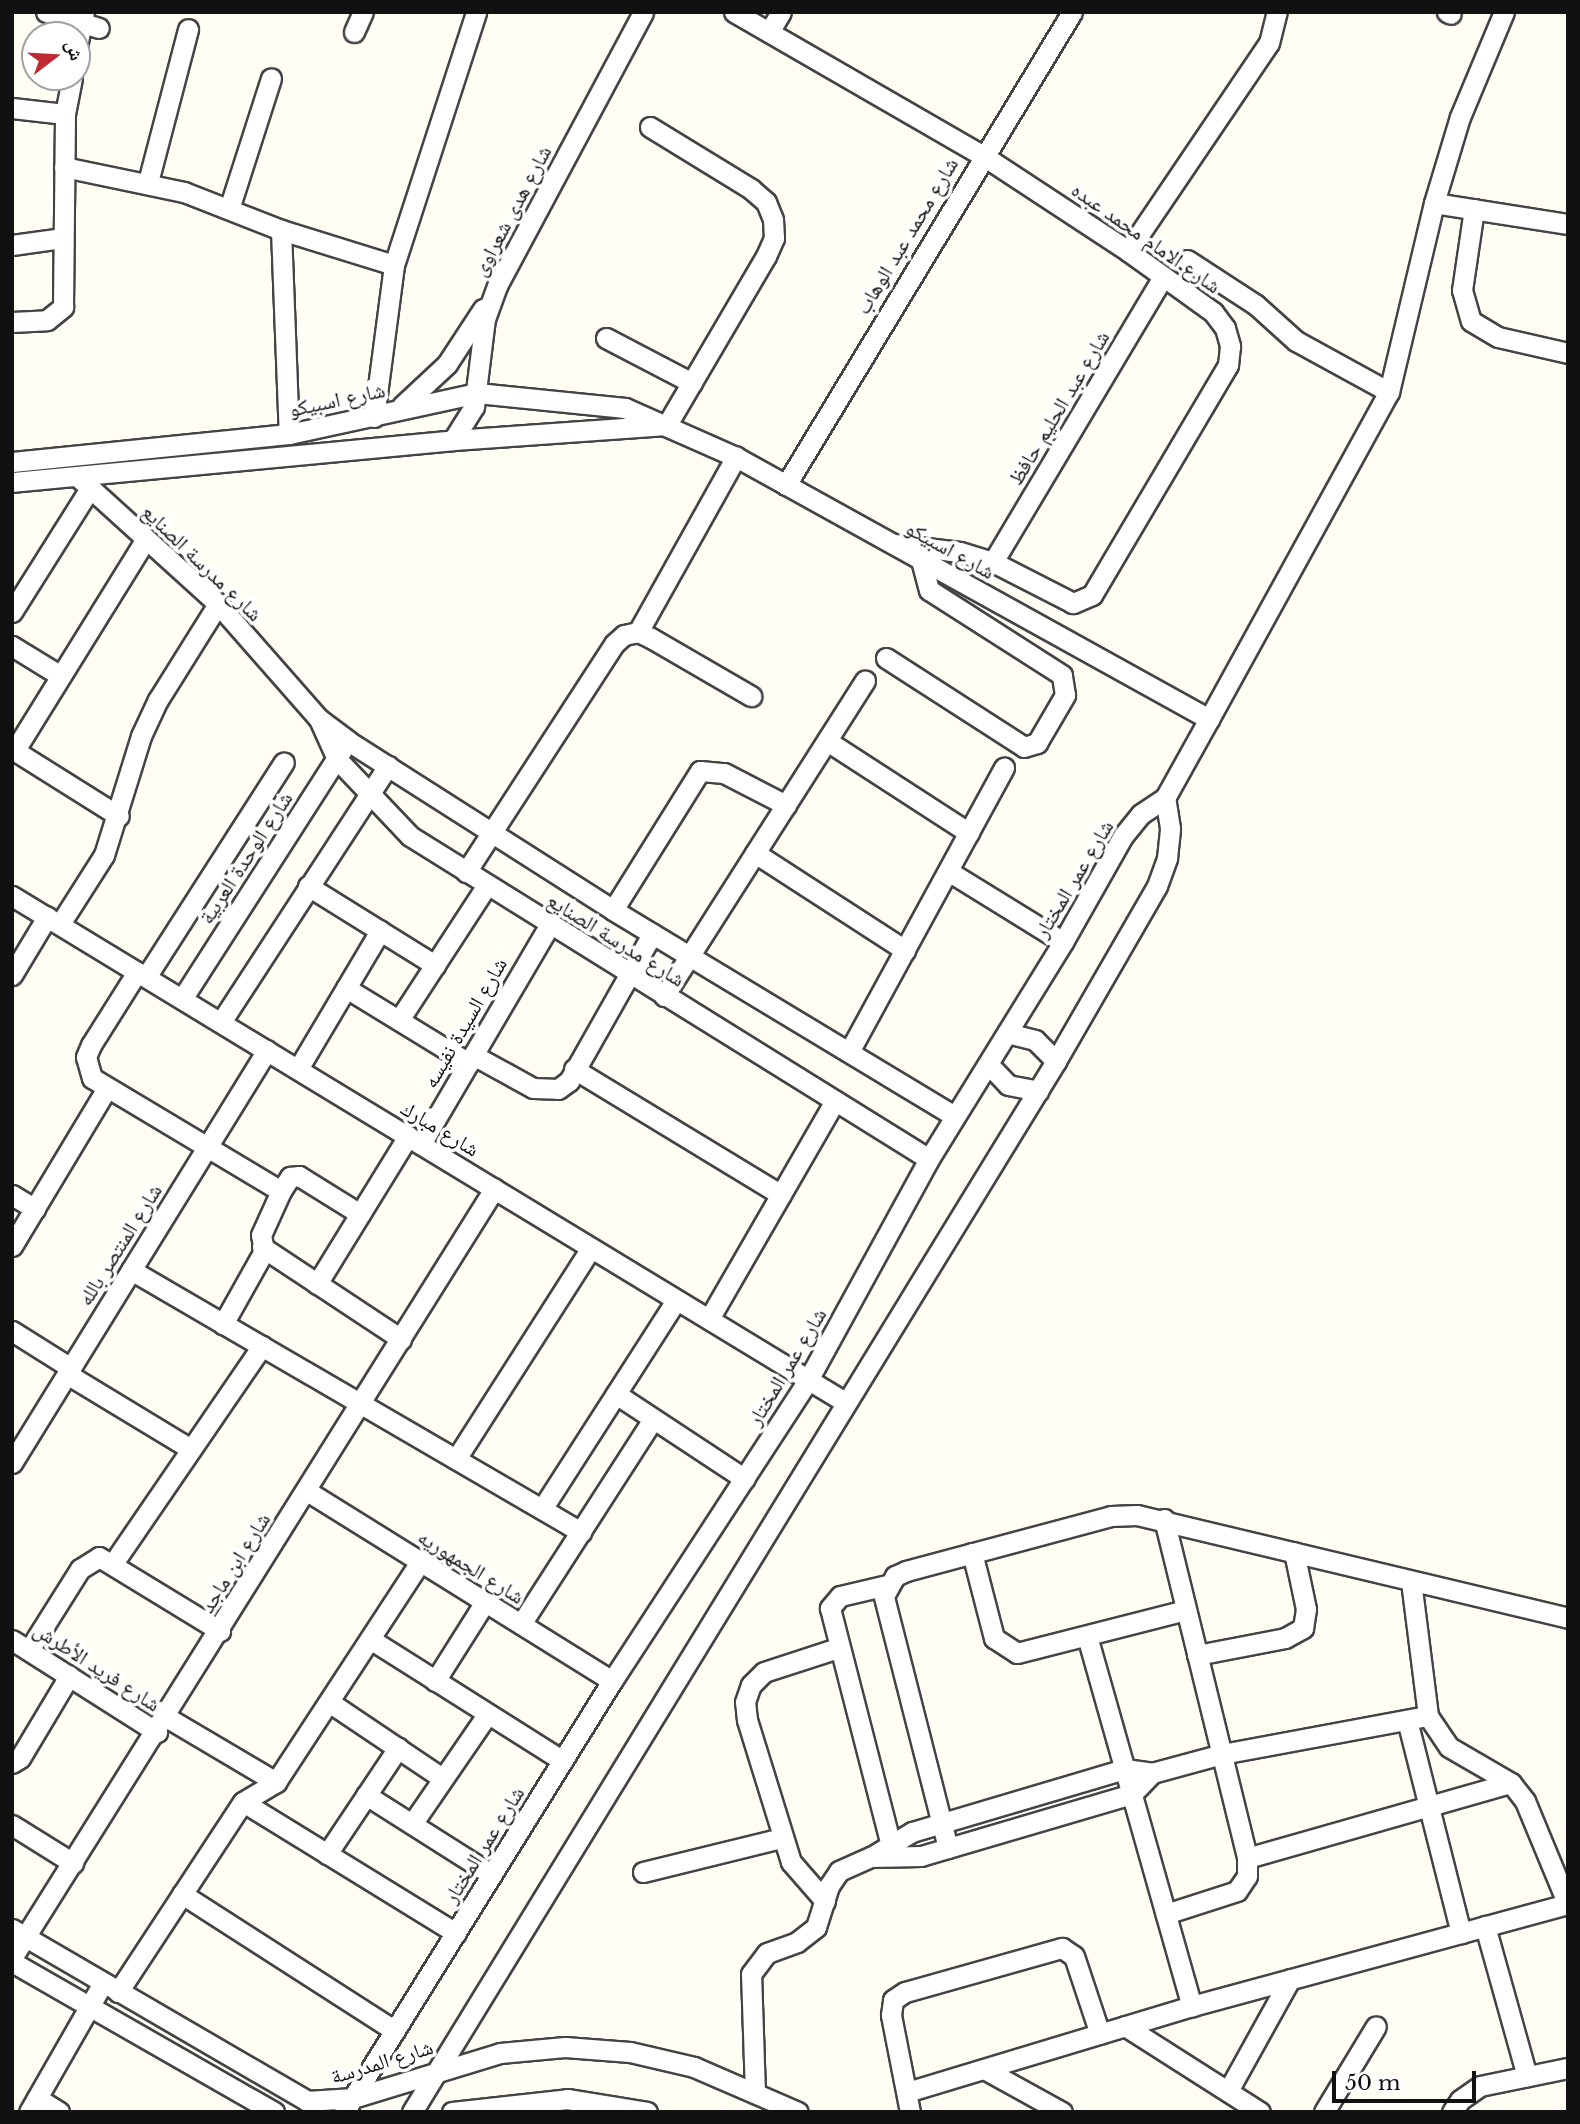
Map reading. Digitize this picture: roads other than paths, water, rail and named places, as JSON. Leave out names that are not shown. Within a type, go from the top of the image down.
[{"type":"street","points":[[46,12],[88,21]]},
{"type":"street","points":[[354,32],[363,12]]},
{"type":"street","points":[[374,417],[394,265],[476,12]]},
{"type":"street","name":"شارع هدى شعراوى","points":[[453,440],[469,420],[477,393],[485,319],[498,284],[643,12]]},
{"type":"street","name":"شارع الامام محمد عبده","points":[[734,12],[982,155],[1128,251],[1213,312],[1225,327],[1230,346],[1228,365],[1092,596],[1073,603],[993,562],[960,552],[892,544]]},
{"type":"street","points":[[769,33],[780,12]]},
{"type":"street","name":"شارع محمد عبد الوهاب","points":[[786,485],[982,155],[1072,12]]},
{"type":"street","points":[[1128,251],[1269,43],[1277,12]]},
{"type":"street","points":[[412,2112],[1038,1091],[1157,886],[1169,838],[1165,798],[1389,391],[1434,203],[1460,117],[1504,12]]},
{"type":"street","points":[[148,183],[188,29]]},
{"type":"street","points":[[230,206],[271,78]]},
{"type":"street","points":[[12,322],[47,320],[63,307],[65,114],[69,91]]},
{"type":"street","points":[[12,108],[65,114]]},
{"type":"street","points":[[650,127],[751,189],[766,202],[774,219],[774,238],[766,256],[667,425]]},
{"type":"street","points":[[64,167],[148,183],[230,206],[281,230],[394,265]]},
{"type":"street","points":[[1434,203],[1568,224]]},
{"type":"street","points":[[1474,209],[1462,290],[1471,321],[1498,337],[1568,353]]},
{"type":"street","points":[[281,230],[289,434]]},
{"type":"street","points":[[12,245],[62,239]]},
{"type":"street","points":[[1187,260],[1256,305],[1296,341],[1389,391]]},
{"type":"street","name":"شارع عبد الحليم حافظ","points":[[993,562],[1163,277]]},
{"type":"street","points":[[399,410],[447,364],[498,284]]},
{"type":"street","points":[[606,338],[692,383]]},
{"type":"street","name":"شارع اسبيكو","points":[[12,462],[289,434],[477,393],[625,408],[736,457],[1209,719]]},
{"type":"street","name":"شارع اسبيكو","points":[[12,482],[84,483],[453,440],[667,425]]},
{"type":"street","points":[[638,632],[736,457]]},
{"type":"street","points":[[12,612],[84,483]]},
{"type":"street","name":"شارع مدرسة الصنايع","points":[[84,483],[218,604],[318,718],[348,741],[613,910],[955,1116]]},
{"type":"street","points":[[120,816],[14,750],[146,539]]},
{"type":"street","points":[[886,658],[1024,747],[1038,743],[1065,695],[1062,675],[929,590],[920,561]]},
{"type":"street","points":[[12,975],[104,855],[120,816],[141,736],[158,699],[218,604]]},
{"type":"street","points":[[466,872],[614,644],[624,635],[638,632],[751,696]]},
{"type":"street","points":[[12,646],[61,676]]},
{"type":"street","points":[[664,996],[865,681]]},
{"type":"street","name":"شارع مدرسة الصنايع","points":[[318,718],[337,759],[410,836],[549,926],[929,1159]]},
{"type":"street","name":"شارع الوحدة العربية","points":[[183,999],[348,741]]},
{"type":"street","points":[[827,741],[969,833]]},
{"type":"street","points":[[281,1191],[92,1078],[86,1058],[284,762]]},
{"type":"street","points":[[221,1022],[387,766]]},
{"type":"street","points":[[849,1052],[1004,768]]},
{"type":"street","points":[[613,910],[700,771],[724,773],[786,805]]},
{"type":"street","name":"شارع عمر المختار","points":[[349,2105],[612,1681],[808,1380],[929,1159],[1063,942],[1123,836],[1141,814],[1165,798]]},
{"type":"street","points":[[755,853],[905,950]]},
{"type":"street","points":[[948,871],[1063,942]]},
{"type":"street","points":[[399,1020],[487,885]]},
{"type":"street","points":[[308,886],[435,965]]},
{"type":"street","name":"شارع مبارك","points":[[12,896],[845,1402]]},
{"type":"street","name":"شارع السيدة نفيسه","points":[[317,1284],[360,1213],[471,1059],[549,926]]},
{"type":"street","points":[[298,1069],[380,931]]},
{"type":"street","points":[[346,988],[471,1059],[546,1091],[569,1081],[652,934]]},
{"type":"street","points":[[1007,1033],[1035,1040],[1056,1061]]},
{"type":"street","name":"شارع المنتصر بالله","points":[[13,1460],[267,1051]]},
{"type":"street","points":[[988,1064],[1008,1085],[1038,1091]]},
{"type":"street","points":[[574,1069],[781,1195]]},
{"type":"street","points":[[12,1246],[107,1088]]},
{"type":"street","points":[[709,1319],[835,1101]]},
{"type":"street","points":[[223,1324],[264,1251],[262,1230],[290,1177],[299,1176],[360,1213]]},
{"type":"street","name":"شارع ابن ماجد","points":[[12,1960],[19,1933],[73,1863],[494,1189]]},
{"type":"street","points":[[12,1195],[35,1209]]},
{"type":"street","points":[[262,1247],[401,1339]]},
{"type":"street","points":[[456,1459],[591,1248]]},
{"type":"street","points":[[131,1270],[581,1532]]},
{"type":"street","points":[[542,1509],[676,1300]]},
{"type":"street","points":[[12,1331],[191,1449]]},
{"type":"street","points":[[114,1562],[262,1346]]},
{"type":"street","points":[[616,1394],[745,1479]]},
{"type":"street","points":[[522,1624],[653,1419]]},
{"type":"street","name":"شارع الجمهوريه","points":[[307,1491],[612,1681]]},
{"type":"street","points":[[890,1842],[830,1617],[833,1600],[887,1585],[906,1571],[1111,1516],[1164,1519],[1568,1618]]},
{"type":"street","points":[[1164,1519],[1247,1858],[1247,1876],[1237,1891],[1166,1914]]},
{"type":"street","points":[[1197,1655],[1285,1638],[1303,1628],[1306,1609],[1294,1552]]},
{"type":"street","points":[[972,1553],[994,1638],[1004,1648],[1017,1653],[1186,1610]]},
{"type":"street","points":[[20,1645],[85,1563],[99,1557],[114,1562],[220,1631]]},
{"type":"street","points":[[59,2112],[33,2105],[89,2009],[110,1987],[182,1894],[243,1802],[276,1782],[421,1562]]},
{"type":"street","points":[[907,2092],[1192,2006],[1568,1904],[1525,1801],[1511,1783],[1449,1746],[1428,1716],[1411,1581]]},
{"type":"street","points":[[887,1585],[886,1608],[948,1848]]},
{"type":"street","points":[[435,1681],[485,1602]]},
{"type":"street","points":[[1087,1636],[1192,2006]]},
{"type":"street","points":[[370,1639],[563,1761]]},
{"type":"street","name":"شارع فريد الأطرش","points":[[20,1645],[69,1676],[276,1782]]},
{"type":"street","points":[[825,1901],[798,1873],[781,1838],[745,1702],[751,1685],[764,1672],[838,1648]]},
{"type":"street","points":[[12,1763],[20,1758],[69,1676]]},
{"type":"street","points":[[329,1702],[442,1778]]},
{"type":"street","points":[[412,1824],[487,1715]]},
{"type":"street","points":[[755,2093],[751,1975],[767,1952],[808,1936],[839,1871],[871,1857],[890,1842],[941,1823],[1125,1769],[1152,1773],[1222,1754],[1428,1716]]},
{"type":"street","points":[[1407,1720],[1461,1933]]},
{"type":"street","points":[[327,1854],[397,1748]]},
{"type":"street","points":[[871,1857],[921,1856],[1132,1794],[1152,1773]]},
{"type":"street","points":[[1247,1858],[1511,1783]]},
{"type":"street","points":[[366,1795],[492,1875]]},
{"type":"street","points":[[243,1802],[456,1933]]},
{"type":"street","points":[[12,1825],[73,1863]]},
{"type":"street","points":[[643,1872],[781,1838]]},
{"type":"street","points":[[182,1894],[395,2031]]},
{"type":"street","points":[[1485,1926],[1527,2076]]},
{"type":"street","name":"شارع المدرسة","points":[[19,1933],[292,2095],[322,2103],[349,2105],[436,2069],[500,2053],[565,2047],[630,2052],[694,2067],[798,2112]]},
{"type":"street","points":[[911,2112],[891,2007],[905,1992],[1062,1948],[1074,1956],[1100,2034]]},
{"type":"street","points":[[12,1960],[89,2009],[274,2112]]},
{"type":"street","points":[[1228,2091],[1290,1979]]},
{"type":"street","points":[[1125,2026],[1260,2112]]},
{"type":"street","points":[[1324,2112],[1376,2026]]},
{"type":"street","points":[[1452,2112],[1470,2091],[1568,2068]]},
{"type":"street","points":[[984,2069],[1062,2112]]},
{"type":"street","points":[[452,2112],[545,2099],[647,2112]]}]
